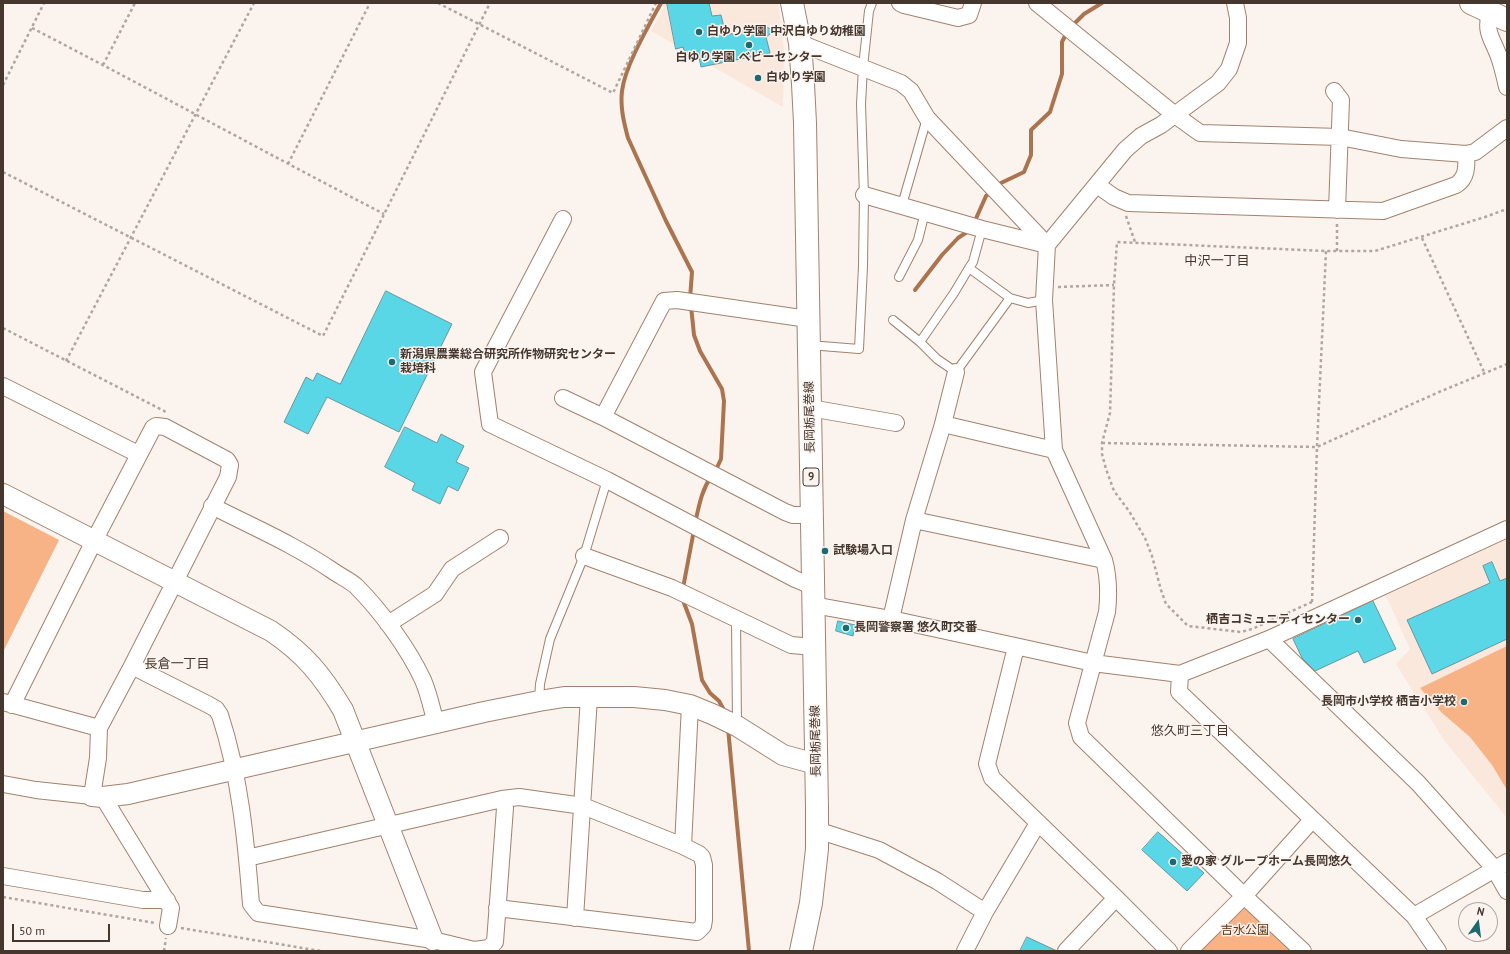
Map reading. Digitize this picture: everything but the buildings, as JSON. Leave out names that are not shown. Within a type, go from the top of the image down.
[{"type":"main road","name":"長岡栃尾巻線","points":[[792,3],[800,43],[805,123],[817,849],[811,902],[801,951]]},
{"type":"main road","points":[[1471,3],[1499,16]]},
{"type":"street","points":[[900,3],[958,18],[969,15],[973,3]]},
{"type":"street","points":[[1037,3],[1175,115],[1200,133],[1340,137],[1401,149],[1466,154],[1480,149],[1507,128]]},
{"type":"street","points":[[1235,3],[1238,18],[1238,44],[1229,69],[1218,83],[1161,125],[1141,136],[1125,150],[1047,245],[1044,294],[1054,450],[1104,560],[1108,574],[1109,596],[1107,612],[1077,723],[1081,737],[1244,896],[1304,951]]},
{"type":"street","points":[[1499,16],[1487,23],[1488,30],[1500,60],[1507,87]]},
{"type":"street","points":[[800,43],[901,83],[911,91],[927,118],[1047,245]]},
{"type":"street","points":[[1334,91],[1341,100],[1337,210]]},
{"type":"street","points":[[1097,185],[1114,197],[1128,203],[1384,211],[1461,182],[1467,169],[1466,154]]},
{"type":"street","points":[[864,195],[982,229],[1047,245]]},
{"type":"street","points":[[563,219],[483,372],[490,424],[607,480],[795,579],[813,596],[892,619],[1016,647],[1093,663],[1180,674],[1270,639],[1507,529]]},
{"type":"street","points":[[603,417],[664,301],[677,300],[808,319]]},
{"type":"street","points":[[892,619],[914,520],[943,424],[956,372]]},
{"type":"street","points":[[3,386],[138,454]]},
{"type":"street","points":[[563,398],[603,417],[785,512],[793,515],[812,515]]},
{"type":"street","points":[[810,408],[896,423]]},
{"type":"street","points":[[943,424],[1054,450]]},
{"type":"street","points":[[99,728],[7,704],[150,431],[156,426],[160,426],[227,460],[230,465],[228,477],[99,728],[98,796],[167,900],[171,908],[168,926]]},
{"type":"street","points":[[3,494],[271,630],[298,651],[321,676],[343,710],[434,945]]},
{"type":"street","points":[[212,506],[288,544],[323,564],[355,586],[388,624],[409,656],[423,680],[436,724]]},
{"type":"street","points":[[914,520],[1104,560]]},
{"type":"street","points":[[388,624],[435,594],[452,569],[500,538]]},
{"type":"street","points":[[584,556],[672,588],[791,645],[814,646]]},
{"type":"street","points":[[1270,639],[1501,865],[1507,891]]},
{"type":"street","points":[[1016,647],[987,764],[992,778],[1169,951]]},
{"type":"street","points":[[132,666],[197,698],[216,709],[220,715],[224,726],[234,771],[247,858],[251,904],[258,913],[434,945],[474,950],[489,948],[495,942],[506,808],[502,799]]},
{"type":"street","points":[[1180,674],[1178,692],[1414,916],[1438,951]]},
{"type":"street","points":[[3,784],[36,790],[98,796],[128,794],[539,701],[564,697],[634,697],[665,700],[690,705],[737,726],[783,755],[816,764]]},
{"type":"street","points":[[575,918],[590,697]]},
{"type":"street","points":[[683,846],[690,705]]},
{"type":"street","points":[[247,858],[502,799],[519,797],[583,806],[683,846],[699,854],[702,857],[704,865],[704,920],[703,926],[697,932],[497,908]]},
{"type":"street","points":[[1189,951],[1244,896],[1312,820]]},
{"type":"street","points":[[965,951],[985,912],[1038,823]]},
{"type":"street","points":[[816,830],[879,850],[937,882],[985,912]]},
{"type":"street","points":[[1414,916],[1501,865]]},
{"type":"street","points":[[3,876],[143,900],[167,900]]},
{"type":"street","points":[[1066,951],[1116,898]]},
{"type":"lane","points":[[808,345],[859,349],[863,266],[864,195],[861,129],[863,67],[869,11],[872,3]]},
{"type":"lane","points":[[902,205],[927,118]]},
{"type":"lane","points":[[899,277],[918,240],[925,212]]},
{"type":"lane","points":[[920,342],[954,293],[973,262],[982,229]]},
{"type":"lane","points":[[969,268],[1010,298],[1028,303],[1044,294]]},
{"type":"lane","points":[[893,320],[920,342],[937,359],[956,372],[1010,298]]},
{"type":"lane","points":[[539,701],[540,684],[550,639],[584,556],[607,480]]},
{"type":"lane","points":[[736,619],[737,726]]},
{"type":"path","points":[[3,85],[44,3]]},
{"type":"path","points":[[103,65],[136,3]]},
{"type":"path","points":[[66,361],[254,3]]},
{"type":"path","points":[[288,164],[370,3]]},
{"type":"path","points":[[438,3],[613,93],[656,3]]},
{"type":"path","points":[[3,172],[323,336],[478,24],[490,3]]},
{"type":"path","points":[[32,28],[384,214]]},
{"type":"path","points":[[1114,197],[1126,216],[1135,242]]},
{"type":"path","points":[[1312,602],[1252,629],[1241,632],[1188,626],[1166,604],[1152,556],[1145,538],[1130,511],[1114,491],[1102,454],[1102,443],[1110,413],[1114,285],[1117,242],[1326,251],[1375,251],[1422,238],[1507,209]]},
{"type":"path","points":[[1337,210],[1337,251]]},
{"type":"path","points":[[1422,238],[1485,374]]},
{"type":"path","points":[[1311,620],[1326,251]]},
{"type":"path","points":[[1044,294],[1114,285]]},
{"type":"path","points":[[3,328],[171,414]]},
{"type":"path","points":[[1102,443],[1317,447],[1439,392],[1507,364]]},
{"type":"path","points":[[3,897],[321,951]]},
{"type":"shaded area","name":"白ゆり学園","points":[[666,3],[778,3],[784,49],[783,107],[651,31]]},
{"type":"shaded area","name":"長岡市小学校 栖吉小学校","points":[[1507,538],[1507,818],[1444,740],[1396,664],[1410,649],[1385,596]]},
{"type":"green space","points":[[3,511],[59,540],[3,652]]},
{"type":"green space","points":[[1507,646],[1507,790],[1492,765],[1470,737],[1441,712],[1420,688]]},
{"type":"green space","name":"吉水公園","points":[[1244,902],[1295,951],[1198,951]]},
{"type":"waterway","points":[[661,3],[632,58],[622,91],[622,109],[628,138],[666,221],[692,272],[690,299]]},
{"type":"waterway","points":[[1071,27],[1084,14],[1102,3]]},
{"type":"waterway","points":[[997,186],[1024,172],[1031,155],[1031,130],[1050,112],[1062,74],[1062,42],[1067,32]]},
{"type":"waterway","points":[[974,223],[986,196],[992,191]]},
{"type":"waterway","points":[[915,290],[942,255],[958,238],[970,230]]},
{"type":"waterway","points":[[691,306],[694,335],[700,351],[722,389],[724,401],[721,459],[715,472]]},
{"type":"waterway","points":[[695,523],[703,493],[711,477]]},
{"type":"waterway","points":[[683,588],[694,530]]},
{"type":"waterway","points":[[684,597],[684,603],[692,624],[702,680],[710,693],[719,701],[725,712]]},
{"type":"waterway","points":[[728,728],[749,951]]},
{"type":"place","name":"白ゆり学園 中沢白ゆり幼稚園","points":[[699,32]]},
{"type":"place","name":"白ゆり学園 ベビーセンター","points":[[749,45]]},
{"type":"place","name":"白ゆり学園","points":[[758,78]]},
{"type":"place","name":"新潟県農業総合研究所作物研究センター 栽培科","points":[[392,362]]},
{"type":"place","name":"試験場入口","points":[[825,551]]},
{"type":"place","name":"栖吉コミュニティセンター","points":[[1358,620]]},
{"type":"place","name":"長岡警察署 悠久町交番","points":[[846,628]]},
{"type":"place","name":"長岡市小学校 栖吉小学校","points":[[1464,702]]},
{"type":"place","name":"愛の家 グループホーム長岡悠久","points":[[1173,862]]},
{"type":"district","name":"中沢一丁目","points":[[1217,261]]},
{"type":"district","name":"長倉一丁目","points":[[177,664]]},
{"type":"district","name":"悠久町三丁目","points":[[1190,731]]}]
